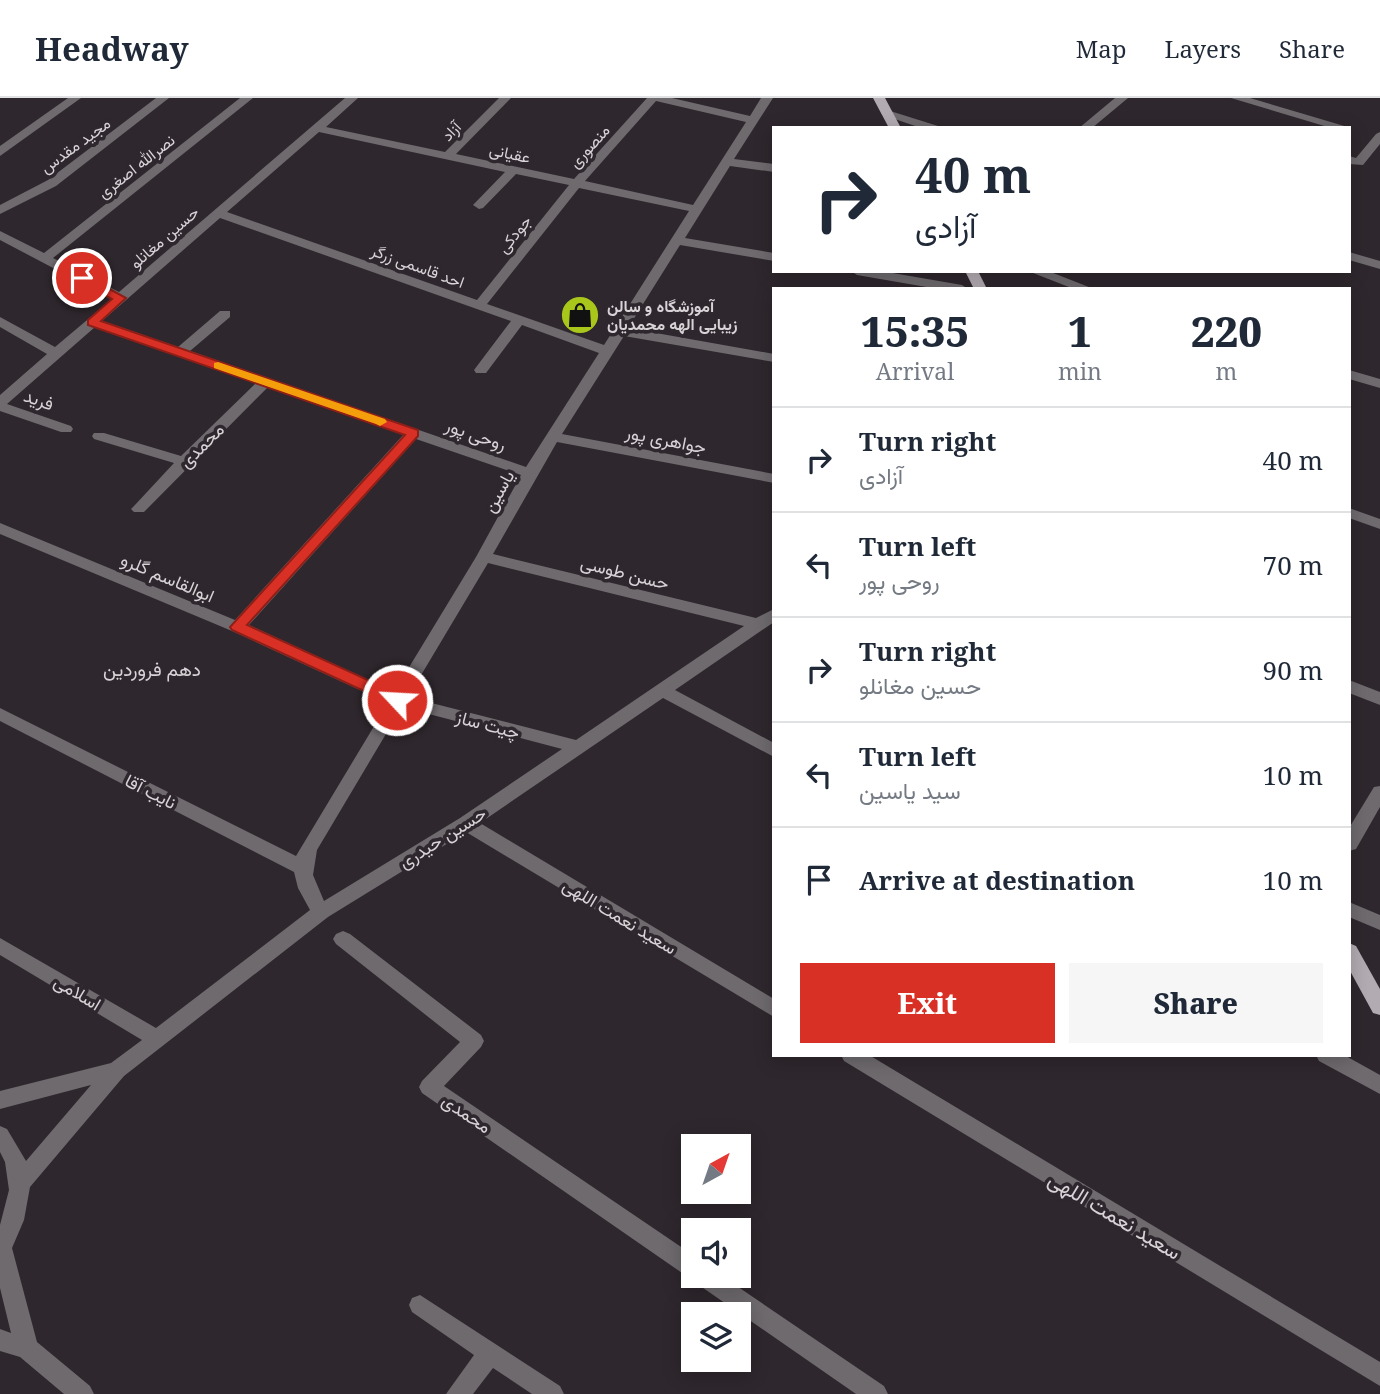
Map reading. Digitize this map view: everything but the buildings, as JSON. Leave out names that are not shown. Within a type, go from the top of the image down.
[{"type":"main road","points":[[879,98],[894,126]]},
{"type":"main road","points":[[1351,955],[1380,1007]]},
{"type":"street","points":[[0,152],[75,98]]},
{"type":"street","name":"مجید مقدس","points":[[0,210],[52,183],[163,98]]},
{"type":"street","name":"نصرالله اصغری","points":[[45,258],[247,98]]},
{"type":"street","name":"آزاد","points":[[448,156],[505,98]]},
{"type":"street","name":"منصوری","points":[[576,184],[655,98],[753,120]]},
{"type":"street","name":"یاسین","points":[[301,867],[308,849],[484,557],[530,473],[767,98]]},
{"type":"street","points":[[1087,126],[1122,98]]},
{"type":"street","points":[[1237,98],[1340,126]]},
{"type":"street","name":"حسین مغانلو","points":[[0,404],[317,128],[345,99]]},
{"type":"street","points":[[887,113],[928,126]]},
{"type":"street","name":"عقیانی","points":[[317,128],[697,209]]},
{"type":"street","points":[[1351,160],[1359,162],[1366,133]]},
{"type":"street","points":[[727,162],[772,168]]},
{"type":"street","points":[[479,205],[513,170]]},
{"type":"street","name":"جودکی","points":[[479,306],[576,184]]},
{"type":"street","name":"احد قاسمی زرگر","points":[[218,214],[607,351]]},
{"type":"street","points":[[0,235],[120,298]]},
{"type":"street","points":[[677,241],[772,257]]},
{"type":"street","points":[[1351,257],[1380,265]]},
{"type":"street","points":[[869,273],[950,287]]},
{"type":"street","points":[[1040,273],[1082,287]]},
{"type":"street","points":[[180,352],[225,314]]},
{"type":"street","points":[[481,370],[519,320]]},
{"type":"street","points":[[0,321],[56,353]]},
{"type":"street","name":"روحی پور","points":[[92,322],[530,473]]},
{"type":"street","points":[[620,331],[772,358]]},
{"type":"street","points":[[1351,375],[1380,384]]},
{"type":"street","name":"محمدی","points":[[139,509],[265,382]]},
{"type":"street","name":"فرید","points":[[0,404],[66,429]]},
{"type":"street","points":[[237,627],[413,433]]},
{"type":"street","points":[[99,436],[184,461]]},
{"type":"street","name":"جواهری پور","points":[[552,437],[772,479]]},
{"type":"street","points":[[1351,514],[1380,524]]},
{"type":"street","name":"ابوالقاسم گلرو","points":[[0,528],[237,627],[397,700]]},
{"type":"street","name":"حسن طوسی","points":[[484,557],[757,624]]},
{"type":"street","name":"حسین حیدری","points":[[117,1070],[321,912],[466,823],[772,615]]},
{"type":"street","points":[[1351,687],[1380,699]]},
{"type":"street","points":[[663,690],[772,750]]},
{"type":"street","name":"چیت ساز","points":[[397,700],[579,747]]},
{"type":"street","name":"نایب آقا","points":[[0,715],[301,867]]},
{"type":"street","points":[[1351,841],[1380,792]]},
{"type":"street","name":"سعید نعمت اللهی","points":[[466,823],[772,1008]]},
{"type":"street","points":[[301,867],[304,882],[321,912]]},
{"type":"street","points":[[1351,910],[1380,923]]},
{"type":"street","name":"محمدی","points":[[343,939],[474,1041],[429,1087],[681,1260]]},
{"type":"street","name":"اسلامی","points":[[0,946],[156,1038]]},
{"type":"street","name":"سعید نعمت اللهی","points":[[854,1057],[1380,1375]]},
{"type":"street","points":[[1330,1057],[1380,1085]]},
{"type":"street","points":[[0,1100],[117,1070]]},
{"type":"street","points":[[22,1181],[117,1070]]},
{"type":"street","points":[[0,1135],[12,1149],[22,1181],[17,1214],[1,1248],[27,1348]]},
{"type":"street","points":[[721,1288],[876,1394]]},
{"type":"street","points":[[420,1305],[552,1394]]},
{"type":"street","points":[[0,1340],[27,1348],[82,1394]]},
{"type":"street","points":[[458,1394],[490,1353]]},
{"type":"slow traffic","points":[[218,366],[380,422]]},
{"type":"place","name":"آموزشگاه و سالن زیبایی الهه محمدیان","points":[[580,315]]},
{"type":"district","name":"دهم فروردین","points":[[152,669]]},
{"type":"route","points":[[82,278],[120,298],[92,322],[413,433],[237,627],[397,700]]}]
